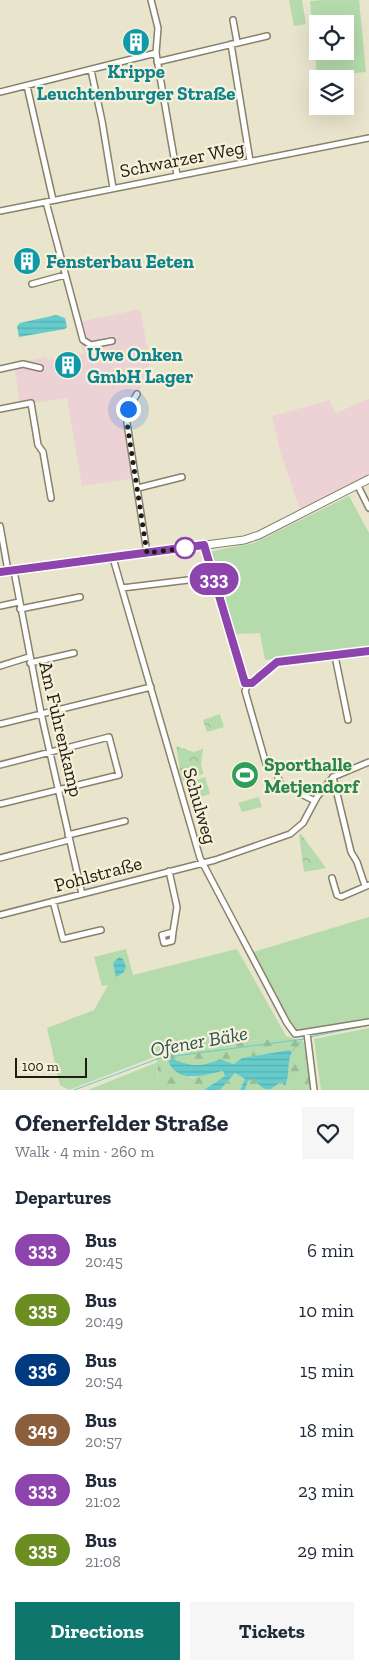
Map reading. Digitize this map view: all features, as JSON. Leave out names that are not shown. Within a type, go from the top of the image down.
[{"type":"street","points":[[151,0],[158,28],[157,62],[169,116],[178,176]]},
{"type":"street","points":[[233,20],[238,42]]},
{"type":"street","points":[[157,62],[267,36]]},
{"type":"street","points":[[231,44],[250,161]]},
{"type":"street","points":[[0,92],[156,53]]},
{"type":"street","points":[[91,70],[113,188]]},
{"type":"street","points":[[27,86],[53,200]]},
{"type":"street","name":"Schwarzer Weg","points":[[0,211],[369,138]]},
{"type":"street","points":[[46,202],[83,340],[91,345],[112,341]]},
{"type":"street","points":[[32,284],[65,274]]},
{"type":"street","points":[[0,369],[23,364],[40,368]]},
{"type":"street","points":[[137,394],[128,409],[127,423],[147,553]]},
{"type":"street","points":[[0,409],[31,403],[38,445],[43,452],[51,498]]},
{"type":"street","points":[[138,488],[182,477]]},
{"type":"street","points":[[0,572],[244,540],[259,535],[369,480]]},
{"type":"street","points":[[358,486],[369,508]]},
{"type":"street","name":"Am Fuhrenkamp","points":[[0,526],[19,602],[49,753],[59,789],[82,894]]},
{"type":"street","points":[[204,545],[244,681],[248,684]]},
{"type":"street","name":"Schulweg","points":[[113,558],[186,814],[203,863],[293,1033],[307,1033]]},
{"type":"street","points":[[122,588],[213,578]]},
{"type":"street","points":[[20,609],[80,596]]},
{"type":"street","points":[[0,606],[19,602]]},
{"type":"street","points":[[266,764],[245,691],[248,684],[277,662],[369,651]]},
{"type":"street","points":[[0,666],[74,653]]},
{"type":"street","points":[[336,656],[348,720]]},
{"type":"street","points":[[0,724],[151,687]]},
{"type":"street","points":[[0,765],[109,737],[119,775],[0,804]]},
{"type":"street","points":[[332,878],[337,895],[340,896],[367,886],[351,852],[333,777],[369,762]]},
{"type":"street","points":[[274,764],[279,788],[285,786],[315,801]]},
{"type":"street","name":"Pohlstraße","points":[[0,915],[203,863],[290,834],[303,823],[315,801],[333,777]]},
{"type":"street","points":[[0,858],[125,821]]},
{"type":"street","points":[[169,871],[178,906],[173,932]]},
{"type":"street","points":[[53,901],[63,939],[101,930]]},
{"type":"street","points":[[314,1090],[307,1033],[369,1022]]},
{"type":"shaded area","points":[[140,309],[150,362],[139,393],[133,398],[127,423],[136,478],[82,486],[67,398],[20,405],[14,363],[47,357],[47,360],[84,354],[75,323]]},
{"type":"shaded area","points":[[369,399],[369,475],[300,510],[281,454],[272,416],[330,400],[336,413]]},
{"type":"green space","points":[[289,0],[302,0],[306,24],[294,26]]},
{"type":"green space","points":[[359,0],[366,72],[354,73],[354,70],[316,70],[316,60],[354,60],[354,15],[311,15],[310,1]]},
{"type":"green space","points":[[349,496],[369,533],[369,647],[265,660],[260,633],[232,634],[208,552],[254,543]]},
{"type":"green space","points":[[220,714],[224,727],[207,732],[203,720]]},
{"type":"green space","points":[[176,746],[194,752],[203,749],[201,764],[203,774],[182,781]]},
{"type":"green space","points":[[205,777],[210,794],[192,800],[187,783]]},
{"type":"green space","points":[[259,797],[262,807],[242,812],[238,803]]},
{"type":"green space","points":[[301,834],[326,868],[304,872],[299,835]]},
{"type":"green space","points":[[369,917],[369,1022],[294,1032],[253,952]]},
{"type":"green space","points":[[126,949],[133,975],[237,949],[286,1036],[162,1054],[69,1090],[60,1085],[47,1028],[94,1010],[108,985],[102,986],[94,957]]},
{"type":"green space","points":[[369,1028],[369,1090],[321,1090],[314,1039]]},
{"type":"green space","points":[[286,1036],[304,1042],[311,1090],[245,1090],[248,1081],[253,1078],[271,1089],[281,1082],[285,1086],[292,1052],[289,1050],[242,1058],[234,1064],[220,1059],[207,1064],[192,1065],[173,1059],[191,1078],[223,1071],[226,1076],[204,1090],[157,1090],[158,1063],[155,1057],[162,1054]]},
{"type":"green space","points":[[158,1062],[157,1090],[88,1090]]},
{"type":"green space","points":[[235,1073],[245,1079],[240,1090],[220,1090]]},
{"type":"water","points":[[56,315],[65,318],[67,327],[65,329],[19,337],[17,326],[20,323]]},
{"type":"water","points":[[119,957],[123,959],[126,967],[124,972],[116,977],[113,963]]},
{"type":"water","points":[[289,1050],[292,1052],[285,1086],[281,1082],[271,1089],[264,1089],[253,1079],[248,1081],[245,1090],[240,1090],[245,1079],[235,1073],[220,1090],[204,1090],[225,1076],[223,1071],[200,1076],[185,1076],[173,1068],[168,1061],[173,1059],[186,1064],[197,1065],[207,1064],[220,1059],[234,1064],[242,1058]]},
{"type":"waterway","points":[[310,1037],[369,1025]]},
{"type":"waterway","points":[[292,1051],[303,1039]]},
{"type":"waterway","name":"Ofener Bäke","points":[[74,1090],[160,1058],[304,1039]]},
{"type":"bus line","name":"333","points":[[0,572],[204,545],[245,683],[252,683],[277,662],[369,651]]},
{"type":"place","name":"Krippe Leuchtenburger Straße","points":[[136,42]]},
{"type":"place","name":"Fensterbau Eeten","points":[[27,261]]},
{"type":"place","name":"Uwe Onken GmbH Lager","points":[[68,365]]},
{"type":"place","name":"Sporthalle Metjendorf","points":[[245,775]]},
{"type":"route","points":[[128,409],[127,423],[147,553],[185,548]]}]
